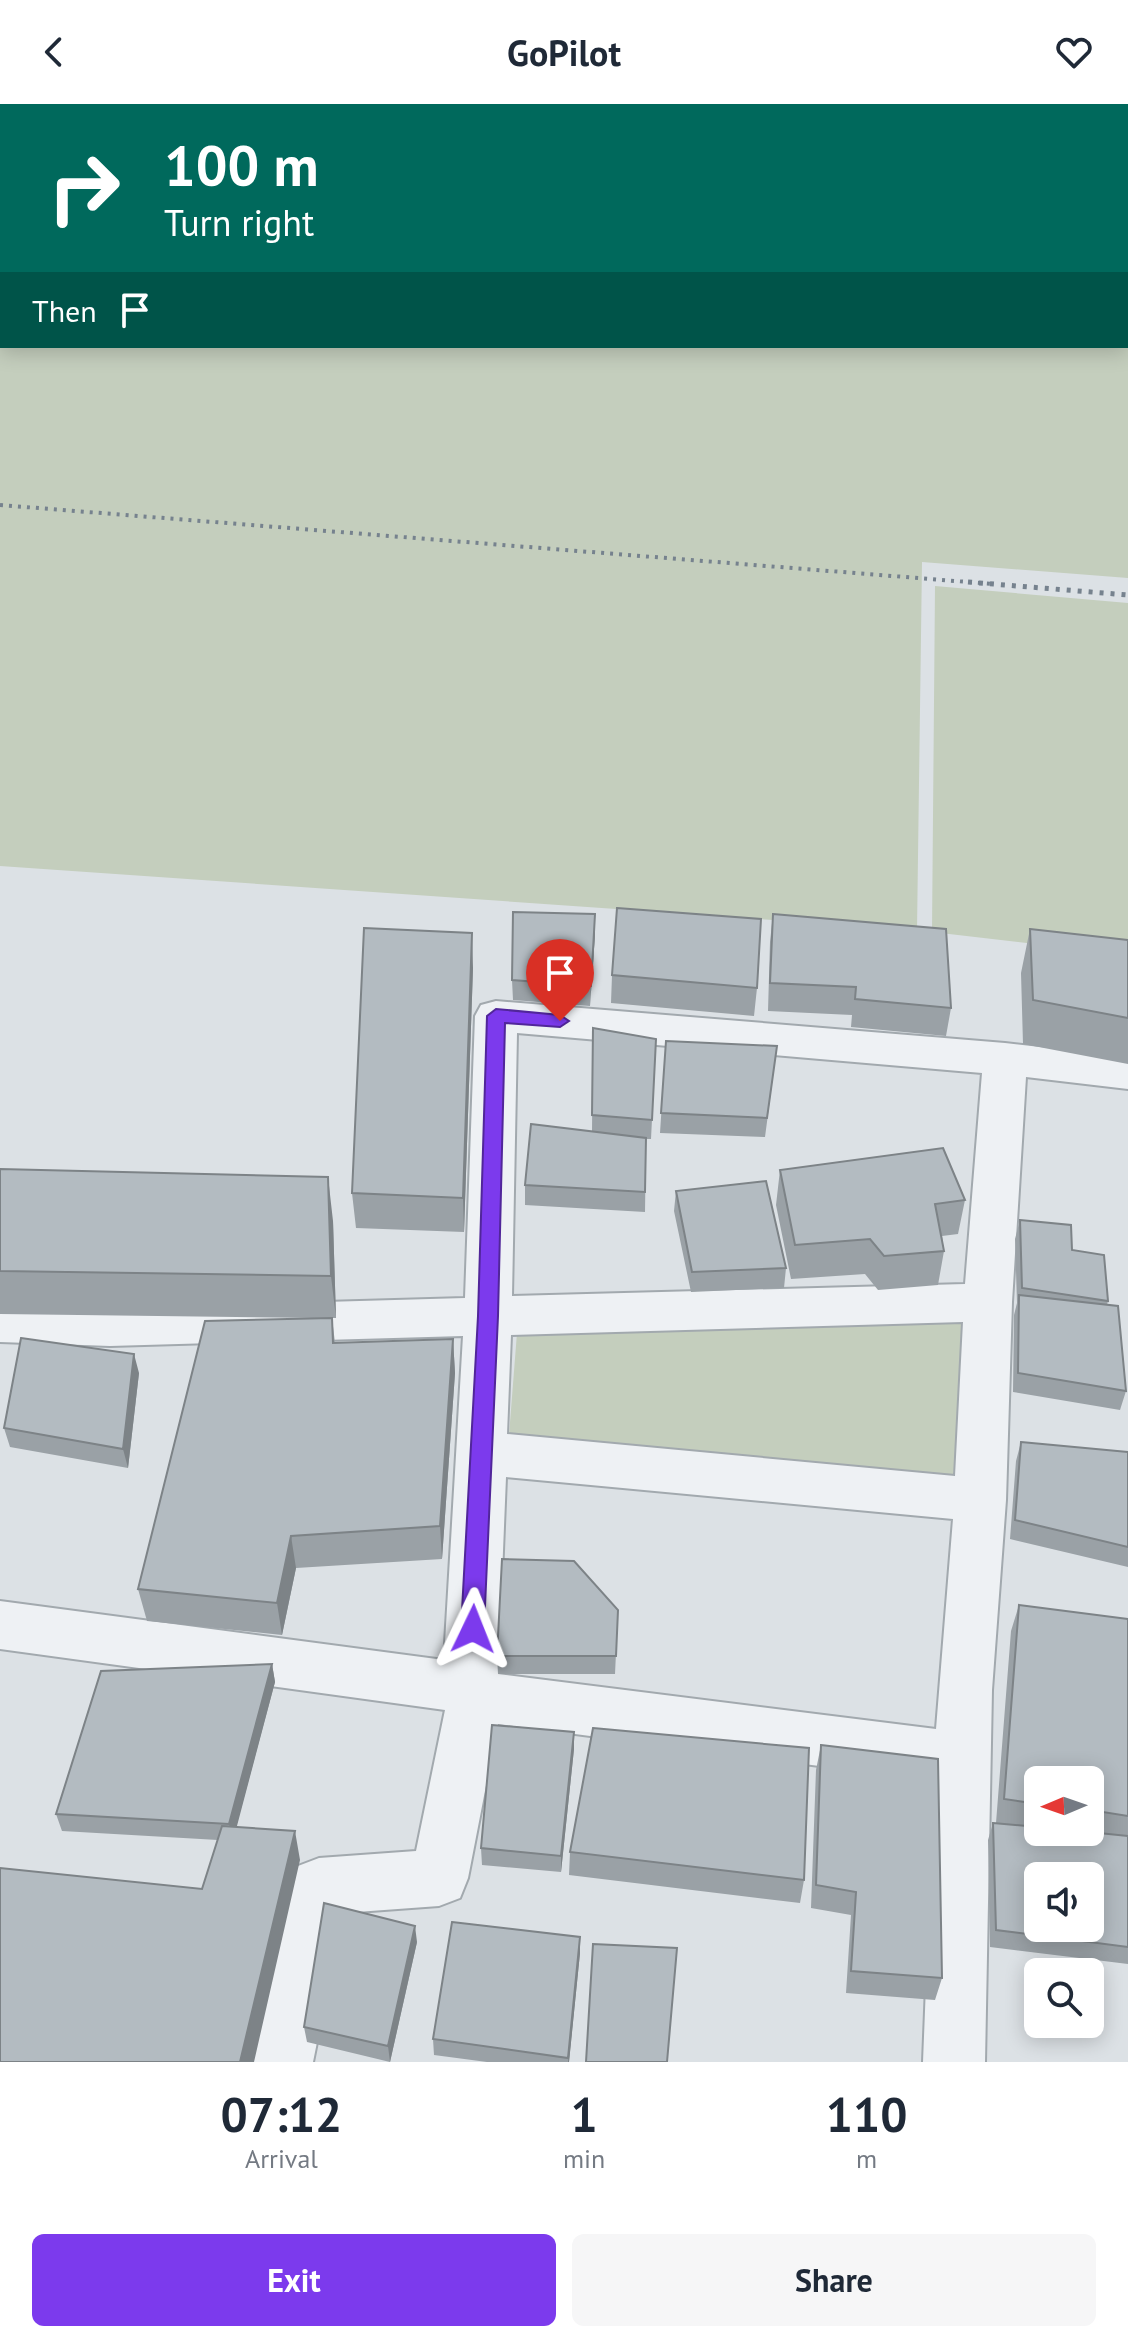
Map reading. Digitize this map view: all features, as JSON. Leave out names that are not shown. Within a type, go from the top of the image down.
[{"type":"street","points":[[0,1625],[470,1688],[488,1316],[496,1016],[1005,1059],[1128,1073]]},
{"type":"street","points":[[954,2062],[965,1690],[980,1500],[988,1302],[1005,1059]]},
{"type":"street","points":[[0,1323],[110,1327],[988,1302]]},
{"type":"street","points":[[480,1453],[980,1500]]},
{"type":"street","points":[[282,2062],[319,1886],[439,1878],[464,1767],[475,1696],[931,1756],[964,1748]]},
{"type":"green space","points":[[0,348],[1128,348],[1128,578],[922,562],[917,930],[0,866]]},
{"type":"green space","points":[[935,586],[1128,603],[1128,955],[932,932]]},
{"type":"green space","points":[[964,1312],[957,1487],[508,1448],[518,1320]]},
{"type":"building","points":[[617,908],[761,919],[757,988],[612,975]]},
{"type":"building","points":[[513,912],[595,914],[591,986],[512,980]]},
{"type":"building","points":[[773,914],[946,929],[951,1008],[855,999],[856,987],[770,983]]},
{"type":"building","points":[[364,928],[472,933],[463,1198],[352,1193]]},
{"type":"building","points":[[1030,929],[1128,940],[1128,1018],[1033,1000]]},
{"type":"building","points":[[593,1028],[656,1039],[652,1120],[592,1115]]},
{"type":"building","points":[[666,1041],[777,1046],[767,1118],[661,1113]]},
{"type":"building","points":[[531,1124],[646,1138],[645,1192],[525,1185]]},
{"type":"building","points":[[943,1148],[965,1200],[935,1204],[944,1251],[884,1256],[870,1239],[795,1245],[780,1170]]},
{"type":"building","points":[[0,1169],[328,1177],[331,1276],[0,1271]]},
{"type":"building","points":[[766,1181],[786,1268],[692,1272],[676,1191]]},
{"type":"building","points":[[1020,1220],[1071,1225],[1072,1250],[1104,1255],[1108,1301],[1022,1288]]},
{"type":"building","points":[[1019,1295],[1118,1306],[1126,1391],[1018,1373]]},
{"type":"building","points":[[332,1318],[333,1343],[453,1339],[440,1526],[291,1536],[277,1603],[138,1589],[205,1321]]},
{"type":"building","points":[[21,1338],[134,1354],[123,1449],[4,1428]]},
{"type":"building","points":[[1021,1442],[1128,1452],[1128,1547],[1015,1520]]},
{"type":"building","points":[[502,1559],[574,1561],[618,1610],[616,1656],[497,1656]]},
{"type":"building","points":[[1019,1605],[1128,1619],[1128,1816],[1104,1812],[1104,1766],[1024,1766],[1024,1802],[1004,1799]]},
{"type":"building","points":[[272,1664],[229,1824],[56,1814],[101,1671]]},
{"type":"building","points":[[492,1725],[574,1732],[561,1856],[481,1848]]},
{"type":"building","points":[[593,1728],[809,1748],[804,1880],[570,1852]]},
{"type":"building","points":[[821,1745],[938,1759],[942,1978],[851,1971],[856,1892],[816,1885]]},
{"type":"building","points":[[993,1823],[1024,1826],[1024,1846],[1104,1846],[1104,1834],[1128,1836],[1128,1947],[1089,1942],[1104,1942],[1104,1862],[1024,1862],[1024,1934],[996,1930]]},
{"type":"building","points":[[222,1826],[295,1831],[240,2062],[0,2062],[0,1868],[202,1889]]},
{"type":"building","points":[[324,1903],[415,1926],[388,2046],[304,2027]]},
{"type":"building","points":[[452,1922],[580,1937],[568,2058],[433,2039]]},
{"type":"building","points":[[593,1944],[677,1948],[667,2062],[586,2062]]},
{"type":"railway","points":[[0,505],[975,583]]},
{"type":"railway","points":[[968,582],[975,583]]},
{"type":"railway","points":[[975,583],[993,584]]},
{"type":"railway","points":[[975,583],[1128,595]]},
{"type":"route","points":[[473,1629],[488,1316],[496,1016],[560,1021]]}]
